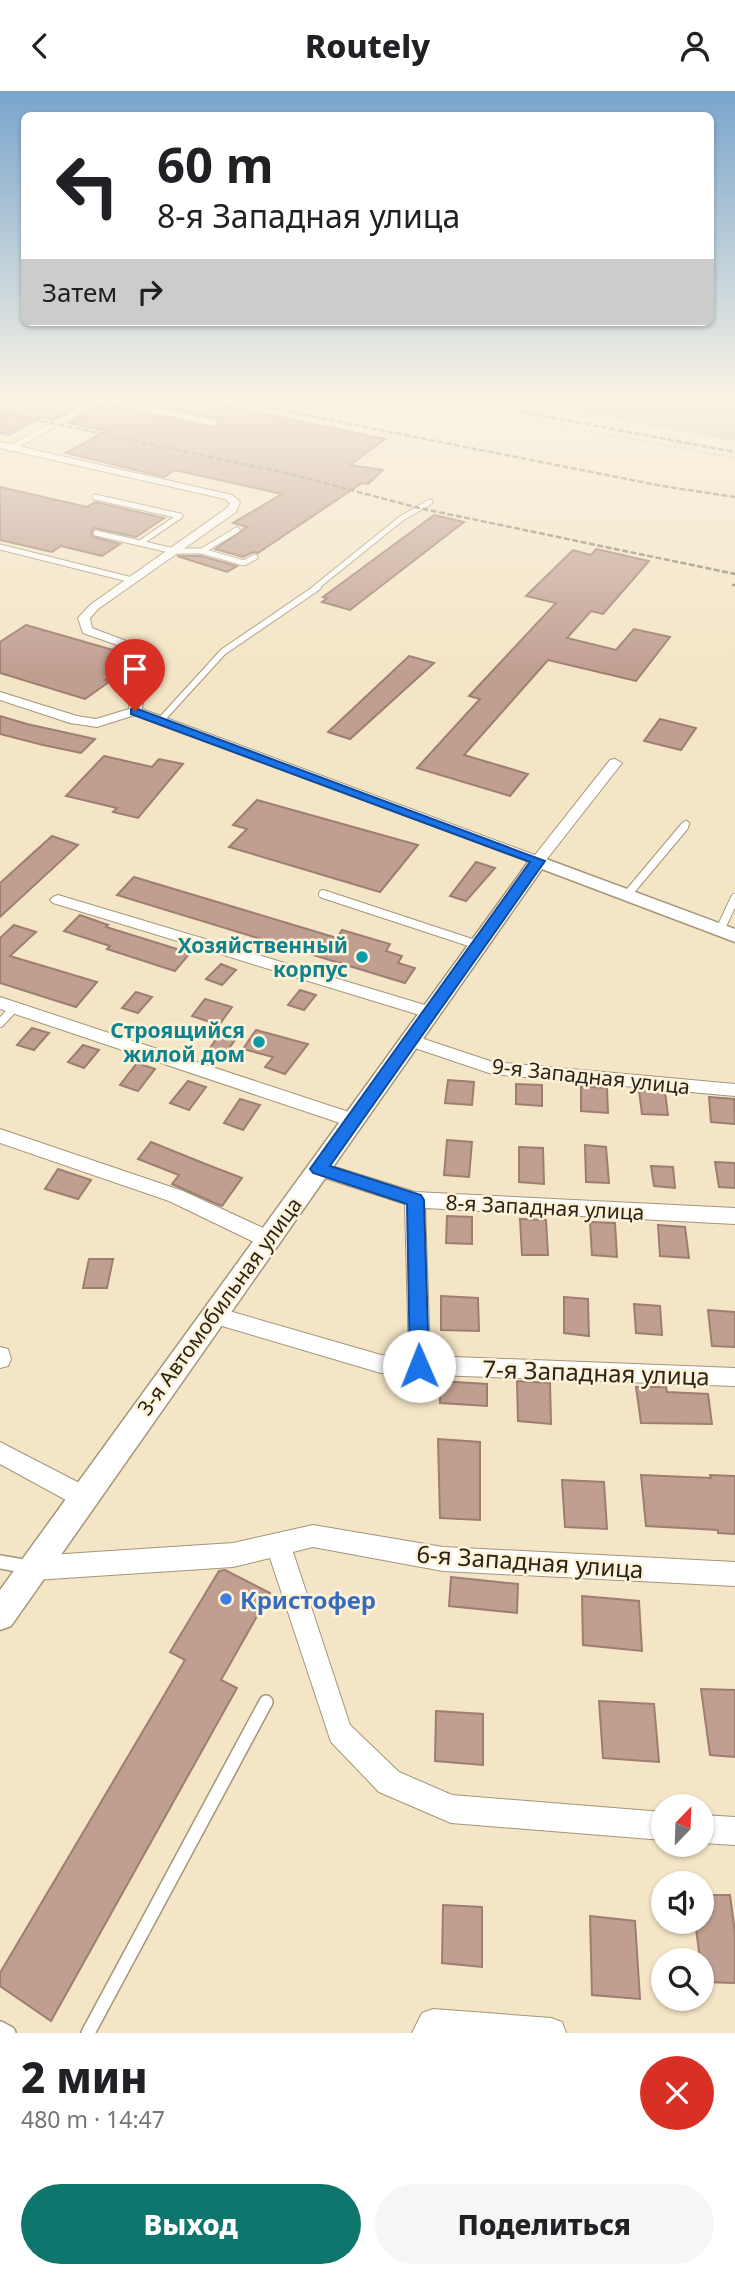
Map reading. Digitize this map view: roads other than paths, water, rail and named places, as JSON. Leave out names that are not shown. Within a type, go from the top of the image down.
[{"type":"street","points":[[135,711],[135,696],[154,663],[152,653],[87,630],[84,618],[94,607],[232,510],[235,502],[228,497],[200,491]]},
{"type":"street","points":[[0,697],[75,720],[97,723],[135,711],[727,933]]},
{"type":"street","name":"3-я Автомобильная улица","points":[[0,1615],[409,1039],[538,861],[615,762]]},
{"type":"street","points":[[58,900],[429,1012]]},
{"type":"street","points":[[7,1006],[84,1029],[352,1120]]},
{"type":"street","name":"9-я Западная улица","points":[[409,1039],[492,1068],[735,1090]]},
{"type":"street","points":[[0,1136],[176,1196],[267,1239]]},
{"type":"street","name":"8-я Западная улица","points":[[319,1169],[415,1200],[735,1216]]},
{"type":"street","points":[[415,1200],[419,1366]]},
{"type":"street","name":"7-я Западная улица","points":[[212,1315],[382,1364],[735,1377]]},
{"type":"street","points":[[0,1452],[83,1497]]},
{"type":"street","name":"6-я Западная улица","points":[[34,1568],[233,1555],[313,1536],[443,1559],[735,1574]]},
{"type":"street","points":[[278,1544],[340,1733],[389,1782],[450,1809],[651,1825]]},
{"type":"street","points":[[714,1830],[735,1831]]},
{"type":"street","points":[[427,2033],[433,2024],[551,2033]]},
{"type":"lane","points":[[95,497],[180,516],[140,543]]},
{"type":"lane","points":[[161,720],[223,652],[320,585],[401,518],[430,502]]},
{"type":"lane","points":[[202,551],[237,530]]},
{"type":"lane","points":[[96,533],[174,551],[202,551],[244,563],[255,557]]},
{"type":"lane","points":[[0,547],[132,580]]},
{"type":"lane","points":[[627,895],[686,824]]},
{"type":"lane","points":[[323,894],[478,945]]},
{"type":"lane","points":[[727,933],[735,898]]},
{"type":"lane","points":[[0,1023],[7,1006]]},
{"type":"lane","points":[[0,1562],[34,1568]]},
{"type":"lane","points":[[88,2033],[266,1702]]},
{"type":"lane","points":[[0,2028],[9,2033]]},
{"type":"railway","points":[[353,491],[419,508],[735,574]]},
{"type":"railway","points":[[693,491],[735,497]]},
{"type":"place","name":"Хозяйственный корпус","points":[[362,957]]},
{"type":"place","name":"Строящийся жилой дом","points":[[259,1042]]},
{"type":"place","name":"Кристофер","points":[[226,1599]]}]
